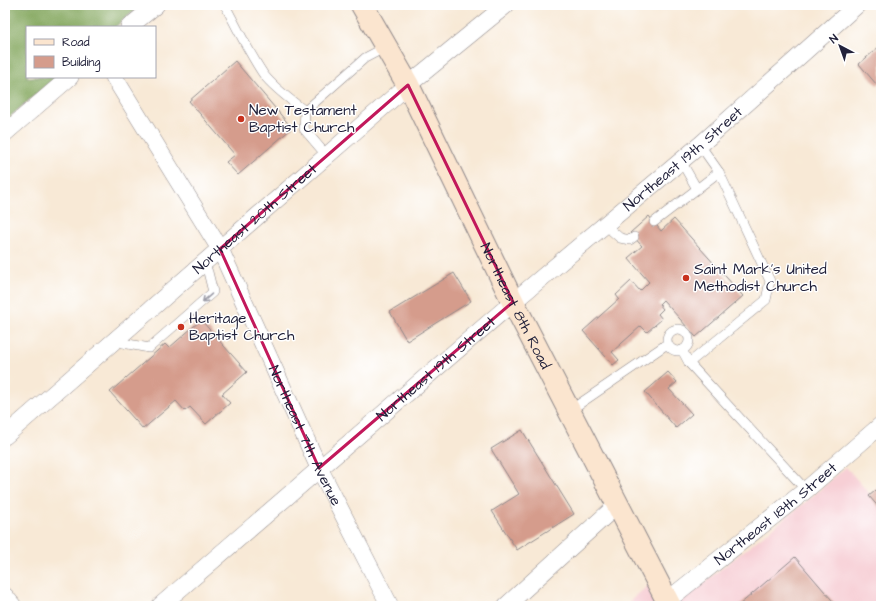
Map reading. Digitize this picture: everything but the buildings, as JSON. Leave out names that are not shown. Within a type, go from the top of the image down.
[{"type":"main road","name":"Northeast 8th Road","points":[[362,5],[408,85],[513,302],[669,603]]},
{"type":"street","points":[[130,26],[156,5]]},
{"type":"street","name":"Northeast 20th Street","points":[[5,436],[408,85],[506,5]]},
{"type":"street","name":"Northeast 19th Street","points":[[160,606],[513,302],[700,145],[857,5]]},
{"type":"street","points":[[5,133],[69,78]]},
{"type":"street","name":"Northeast 7th Avenue","points":[[115,78],[220,249],[319,468],[390,606]]},
{"type":"street","name":"Northeast 18th Street","points":[[669,603],[806,490],[881,425]]},
{"type":"street","points":[[506,606],[617,505]]},
{"type":"street","points":[[5,596],[13,606]]},
{"type":"lane","points":[[225,5],[265,76],[289,99],[305,111]]},
{"type":"lane","points":[[327,156],[304,129],[305,111],[365,58],[386,46]]},
{"type":"lane","points":[[689,363],[766,300],[770,281],[719,172],[700,145]]},
{"type":"lane","points":[[681,161],[697,189]]},
{"type":"lane","points":[[654,222],[719,172]]},
{"type":"lane","points":[[605,225],[620,238],[630,240],[634,237]]},
{"type":"lane","points":[[118,338],[123,343],[149,348],[213,292],[204,263]]},
{"type":"lane","points":[[682,330],[687,335],[687,346],[682,350],[675,351],[667,344],[667,337],[672,332],[682,330]]},
{"type":"lane","points":[[569,411],[667,344]]},
{"type":"lane","points":[[682,350],[689,363],[806,490]]},
{"type":"highlighted area","points":[[408,85],[513,302],[319,468],[220,249]]},
{"type":"shaded area","points":[[846,467],[881,507],[881,606],[679,606],[678,603],[812,497]]},
{"type":"shaded area","points":[[650,584],[662,606],[624,606]]},
{"type":"green space","points":[[5,5],[142,5],[116,26],[26,26],[26,78],[55,78],[5,121]]},
{"type":"place","name":"New Testament Baptist Church","points":[[241,119]]},
{"type":"place","name":"Saint Mark's United Methodist Church","points":[[686,278]]},
{"type":"place","name":"Heritage Baptist Church","points":[[181,327]]}]
